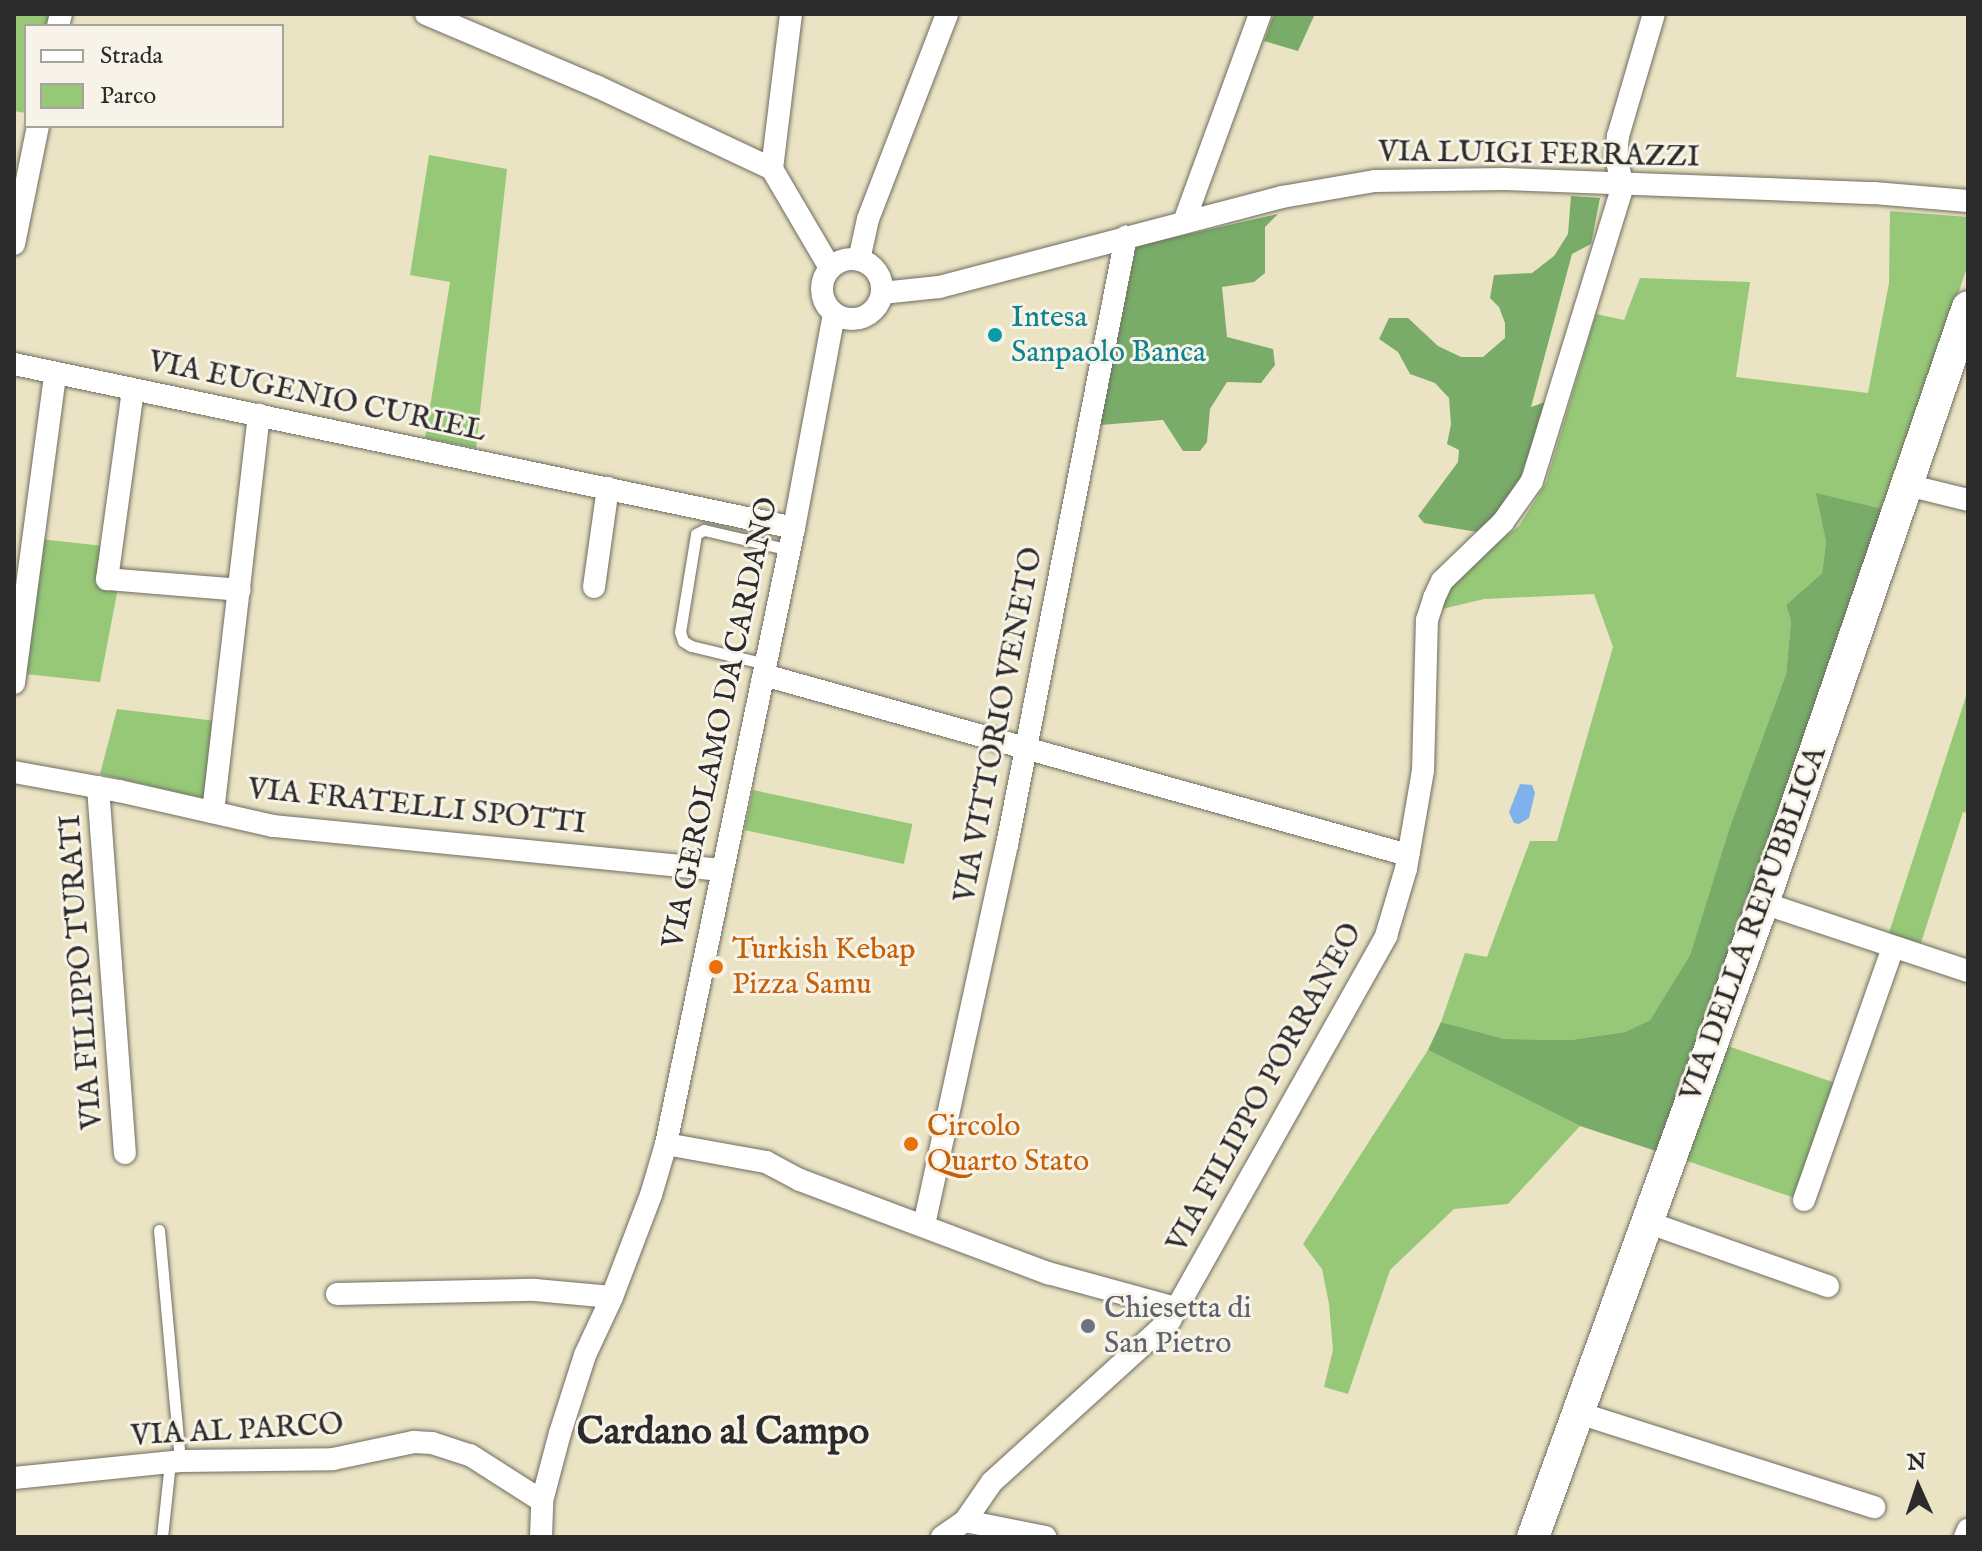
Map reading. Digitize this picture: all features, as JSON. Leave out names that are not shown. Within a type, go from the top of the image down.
[{"type":"street","points":[[426,14],[636,104],[772,169],[830,268]]},
{"type":"street","points":[[772,169],[791,14]]},
{"type":"street","points":[[859,260],[868,219],[947,14]]},
{"type":"street","points":[[1184,222],[1260,14]]},
{"type":"street","points":[[1623,186],[1616,158],[1618,136],[1654,14]]},
{"type":"street","points":[[14,244],[38,128]]},
{"type":"street","name":"VIA LUIGI FERRAZZI","points":[[882,293],[939,287],[1184,222],[1333,186],[1375,181],[1492,179],[1874,193],[1968,201]]},
{"type":"street","name":"VIA FILIPPO PORRANEO","points":[[942,1537],[965,1521],[992,1482],[1170,1320],[1358,991],[1386,936],[1408,855],[1423,771],[1427,620],[1442,581],[1503,522],[1532,481],[1623,186]]},
{"type":"street","name":"VIA VITTORIO VENETO","points":[[924,1225],[1026,749],[1126,237]]},
{"type":"street","points":[[859,260],[874,269],[882,293],[873,312],[864,317],[854,320],[834,315],[821,292],[830,268],[838,262],[859,260]]},
{"type":"street","name":"VIA DELLA REPUBBLICA","points":[[1533,1537],[1763,903],[1968,307]]},
{"type":"street","name":"VIA GEROLAMO DA CARDANO","points":[[541,1537],[542,1501],[585,1355],[612,1297],[666,1144],[792,539],[834,315]]},
{"type":"street","name":"VIA EUGENIO CURIEL","points":[[14,364],[608,488],[792,539]]},
{"type":"street","points":[[14,683],[55,374]]},
{"type":"street","points":[[133,390],[107,579],[240,590]]},
{"type":"street","points":[[213,812],[259,415]]},
{"type":"street","points":[[1907,485],[1968,500]]},
{"type":"street","points":[[594,587],[608,488]]},
{"type":"street","points":[[765,670],[1026,749],[1408,855]]},
{"type":"street","name":"VIA FRATELLI SPOTTI","points":[[14,772],[98,787],[273,826],[721,870]]},
{"type":"street","name":"VIA FILIPPO TURATI","points":[[98,787],[125,1153]]},
{"type":"street","points":[[1763,903],[1968,971]]},
{"type":"street","points":[[1804,1200],[1893,947]]},
{"type":"street","points":[[666,1144],[766,1162],[800,1180],[1048,1273],[1176,1308]]},
{"type":"street","points":[[1647,1222],[1828,1286]]},
{"type":"street","points":[[337,1294],[535,1290],[612,1297]]},
{"type":"street","points":[[1579,1413],[1874,1507]]},
{"type":"street","name":"VIA AL PARCO","points":[[14,1478],[175,1461],[333,1459],[401,1443],[432,1443],[470,1455],[542,1501]]},
{"type":"street","points":[[965,1521],[1045,1537]]},
{"type":"street","points":[[1965,1537],[1968,1530]]},
{"type":"lane","points":[[765,670],[683,641],[680,632],[696,534],[704,530],[792,539]]},
{"type":"lane","points":[[159,1230],[175,1461],[162,1537]]},
{"type":"green space","points":[[14,14],[52,16],[50,24],[24,24],[24,113],[14,111]]},
{"type":"green space","points":[[1274,14],[1315,14],[1298,51],[1264,41]]},
{"type":"green space","points":[[429,155],[507,169],[476,448],[425,438],[450,282],[410,275]]},
{"type":"green space","points":[[1571,196],[1600,198],[1591,244],[1572,254],[1531,407],[1548,401],[1511,503],[1477,532],[1424,523],[1418,516],[1458,462],[1459,450],[1447,444],[1451,424],[1449,398],[1435,383],[1410,374],[1398,352],[1379,339],[1389,318],[1408,318],[1438,346],[1461,357],[1483,357],[1505,338],[1505,323],[1499,307],[1490,298],[1494,275],[1532,273],[1554,256],[1568,234]]},
{"type":"green space","points":[[1890,211],[1968,217],[1968,264],[1887,510],[1817,494],[1826,542],[1822,573],[1786,605],[1791,621],[1786,674],[1730,826],[1690,955],[1650,1020],[1625,1032],[1570,1040],[1505,1039],[1441,1022],[1465,953],[1487,957],[1530,841],[1557,841],[1613,647],[1594,594],[1484,599],[1438,610],[1447,590],[1472,563],[1519,526],[1546,483],[1596,314],[1624,320],[1640,278],[1750,282],[1736,377],[1868,393],[1889,283]]},
{"type":"green space","points":[[1278,214],[1265,227],[1265,273],[1254,282],[1222,287],[1227,337],[1273,349],[1275,365],[1261,383],[1227,382],[1210,409],[1207,442],[1200,451],[1183,451],[1163,420],[1100,425],[1136,246]]},
{"type":"green space","points":[[1816,493],[1887,510],[1662,1153],[1580,1126],[1428,1050],[1441,1022],[1505,1039],[1570,1040],[1625,1032],[1650,1020],[1690,955],[1730,826],[1786,674],[1791,621],[1786,605],[1822,573],[1826,542]]},
{"type":"green space","points":[[40,539],[103,546],[118,588],[100,682],[25,674]]},
{"type":"green space","points":[[1968,690],[1968,813],[1963,812],[1920,946],[1888,936]]},
{"type":"green space","points":[[117,709],[216,721],[207,799],[100,774]]},
{"type":"green space","points":[[753,790],[912,824],[904,864],[744,830]]},
{"type":"green space","points":[[1725,1045],[1835,1083],[1795,1198],[1685,1160]]},
{"type":"green space","points":[[1428,1050],[1580,1126],[1508,1204],[1454,1209],[1390,1270],[1348,1394],[1324,1387],[1333,1350],[1329,1304],[1322,1269],[1303,1244]]},
{"type":"water","points":[[1520,784],[1532,785],[1535,793],[1529,818],[1519,824],[1514,823],[1509,812]]},
{"type":"place","name":"Intesa Sanpaolo Banca","points":[[995,335]]},
{"type":"place","name":"Turkish Kebap Pizza Samu","points":[[716,967]]},
{"type":"place","name":"Circolo Quarto Stato","points":[[911,1144]]},
{"type":"place","name":"Chiesetta di San Pietro","points":[[1088,1326]]},
{"type":"district","name":"Cardano al Campo","points":[[723,1434]]}]
